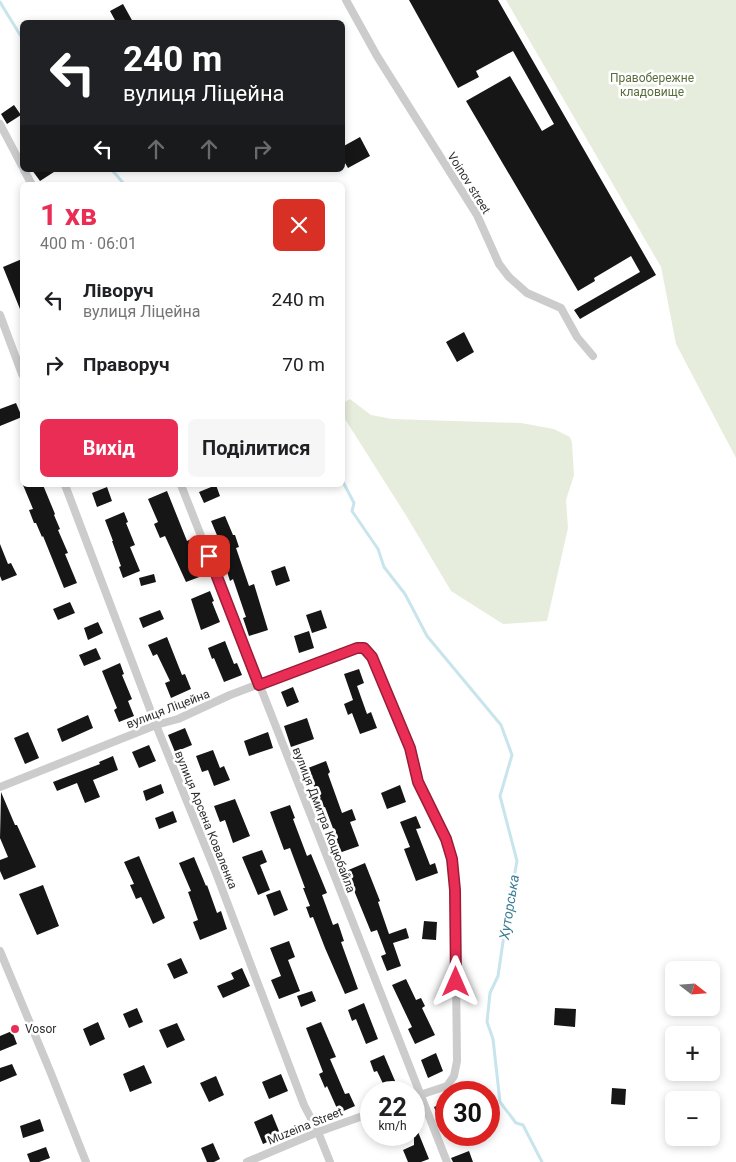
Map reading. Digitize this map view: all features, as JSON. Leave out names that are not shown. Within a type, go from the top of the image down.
[{"type":"street","name":"Voinov street","points":[[346,0],[377,56],[476,215],[500,264],[509,277],[528,294],[561,308],[577,337],[592,356]]},
{"type":"street","points":[[0,124],[20,162]]},
{"type":"street","points":[[0,315],[20,369]]},
{"type":"street","name":"вулиця Арсена Коваленка","points":[[66,487],[304,1105],[318,1132],[330,1162]]},
{"type":"street","name":"вулиця Дмитра Коцюбайла","points":[[182,487],[411,1081]]},
{"type":"street","name":"вулиця Ліцейна","points":[[0,787],[156,725],[178,719],[230,696],[343,652],[362,647],[368,650],[410,748],[418,782],[446,839],[452,859],[455,890],[458,1061],[457,1069],[447,1086],[425,1093]]},
{"type":"street","points":[[0,951],[86,1162]]},
{"type":"street","name":"вулиця Дмитра Коцюбайла","points":[[425,1114],[447,1162]]},
{"type":"street","name":"Muzeina Street","points":[[247,1162],[318,1132],[360,1117]]},
{"type":"green space","name":"Правобережне кладовище","points":[[506,0],[736,0],[736,458],[676,344],[661,267]]},
{"type":"green space","points":[[350,399],[371,415],[392,419],[521,423],[554,429],[570,437],[574,475],[566,500],[568,528],[547,621],[503,624],[451,591],[345,419],[345,402]]},
{"type":"building","points":[[409,0],[498,0],[656,275],[580,319],[574,310],[640,272],[631,256],[594,278],[595,281],[578,291],[466,101],[510,76],[542,131],[554,124],[513,51],[476,71],[479,77],[458,88]]},
{"type":"building","points":[[123,4],[132,20],[115,20],[110,11]]},
{"type":"building","points":[[14,105],[20,116],[7,124],[1,114]]},
{"type":"building","points":[[360,137],[370,156],[348,168],[345,163],[345,145]]},
{"type":"building","points":[[33,172],[54,172],[40,181]]},
{"type":"building","points":[[20,260],[20,309],[3,267]]},
{"type":"building","points":[[464,332],[474,352],[457,362],[446,342]]},
{"type":"building","points":[[16,403],[20,418],[0,426],[0,409]]},
{"type":"building","points":[[24,487],[44,487],[68,553],[65,554],[77,583],[64,588],[43,536],[36,523],[34,523],[29,510],[33,509]]},
{"type":"building","points":[[107,487],[112,501],[97,507],[92,493]]},
{"type":"building","points":[[211,487],[217,487],[220,496],[204,503],[199,492]]},
{"type":"building","points":[[167,491],[187,541],[191,539],[195,549],[192,551],[202,576],[186,582],[165,536],[160,538],[154,524],[158,522],[148,499]]},
{"type":"building","points":[[124,512],[128,522],[126,523],[135,545],[130,547],[140,571],[123,578],[119,567],[121,566],[105,520]]},
{"type":"building","points":[[225,516],[233,535],[235,535],[239,547],[236,548],[249,586],[254,584],[268,630],[249,636],[243,618],[246,617],[233,579],[230,581],[217,541],[219,540],[211,521]]},
{"type":"building","points":[[0,544],[8,564],[11,563],[17,575],[2,581],[0,576]]},
{"type":"building","points":[[285,566],[290,581],[276,586],[271,571]]},
{"type":"building","points":[[154,574],[156,582],[141,586],[139,578]]},
{"type":"building","points":[[210,591],[220,622],[201,630],[191,599]]},
{"type":"building","points":[[70,602],[75,613],[58,620],[53,609]]},
{"type":"building","points":[[160,610],[164,619],[143,628],[139,618]]},
{"type":"building","points":[[321,610],[327,628],[312,633],[306,615]]},
{"type":"building","points":[[98,622],[103,633],[88,640],[84,628]]},
{"type":"building","points":[[309,631],[314,648],[299,653],[294,636]]},
{"type":"building","points":[[167,637],[182,675],[185,674],[191,689],[171,698],[165,683],[170,681],[157,654],[153,656],[148,645]]},
{"type":"building","points":[[225,641],[234,664],[237,663],[242,675],[224,682],[208,648]]},
{"type":"building","points":[[96,648],[101,659],[84,666],[79,655]]},
{"type":"building","points":[[120,663],[124,674],[122,675],[132,699],[128,701],[134,716],[119,722],[114,710],[117,708],[102,671]]},
{"type":"building","points":[[359,669],[364,683],[357,686],[367,714],[371,712],[377,728],[360,734],[352,713],[348,715],[344,704],[353,700],[344,674]]},
{"type":"building","points":[[293,687],[299,702],[287,707],[281,692]]},
{"type":"building","points":[[88,715],[93,728],[62,742],[57,729]]},
{"type":"building","points":[[307,718],[314,739],[291,747],[284,726]]},
{"type":"building","points":[[185,728],[192,745],[175,752],[168,735]]},
{"type":"building","points":[[28,732],[39,758],[25,764],[14,738]]},
{"type":"building","points":[[268,732],[273,748],[249,756],[244,741]]},
{"type":"building","points":[[149,745],[156,761],[139,768],[132,752]]},
{"type":"building","points":[[213,750],[220,768],[224,766],[230,780],[214,786],[208,770],[202,772],[196,756]]},
{"type":"building","points":[[113,756],[118,770],[93,780],[100,797],[85,803],[77,783],[57,791],[53,782],[100,764],[99,762]]},
{"type":"building","points":[[326,761],[330,772],[328,774],[342,813],[352,809],[356,820],[350,822],[359,846],[339,853],[334,840],[337,839],[325,807],[321,808],[308,768]]},
{"type":"building","points":[[161,784],[164,793],[146,801],[143,791]]},
{"type":"building","points":[[400,785],[406,802],[387,809],[381,793]]},
{"type":"building","points":[[1,792],[36,867],[4,880],[0,871],[0,860],[8,857],[0,838]]},
{"type":"building","points":[[235,799],[250,836],[233,843],[225,820],[220,822],[214,806]]},
{"type":"building","points":[[290,805],[295,818],[293,819],[307,856],[311,854],[327,893],[322,895],[333,925],[338,923],[344,941],[341,942],[358,989],[345,994],[313,917],[310,918],[306,907],[310,906],[303,888],[305,888],[290,848],[284,850],[270,812]]},
{"type":"building","points":[[173,811],[177,822],[159,829],[155,818]]},
{"type":"building","points":[[416,816],[421,828],[416,829],[430,865],[435,863],[438,873],[416,881],[404,849],[410,847],[400,822]]},
{"type":"building","points":[[262,850],[267,862],[260,865],[270,890],[258,895],[242,857]]},
{"type":"building","points":[[139,856],[165,918],[153,924],[141,897],[136,899],[130,885],[134,884],[124,862]]},
{"type":"building","points":[[194,857],[217,913],[221,911],[227,929],[200,940],[193,922],[198,920],[188,892],[191,891],[179,863]]},
{"type":"building","points":[[365,863],[380,901],[378,902],[389,934],[406,928],[409,938],[393,943],[401,966],[387,971],[381,956],[386,954],[377,930],[371,932],[346,871]]},
{"type":"building","points":[[43,885],[59,926],[37,935],[19,894]]},
{"type":"building","points":[[280,890],[288,910],[274,916],[266,895]]},
{"type":"building","points":[[424,921],[437,922],[436,940],[422,939]]},
{"type":"building","points":[[289,941],[295,957],[288,960],[300,991],[279,999],[271,980],[281,976],[270,948]]},
{"type":"building","points":[[181,958],[188,973],[174,979],[167,964]]},
{"type":"building","points":[[242,968],[250,986],[223,998],[217,986],[234,979],[231,973]]},
{"type":"building","points":[[406,979],[416,1000],[421,998],[425,1006],[422,1008],[435,1035],[415,1044],[408,1029],[412,1027],[392,985]]},
{"type":"building","points":[[312,991],[316,1001],[301,1007],[297,996]]},
{"type":"building","points":[[364,1003],[378,1039],[366,1044],[356,1019],[352,1021],[348,1010]]},
{"type":"building","points":[[137,1008],[143,1022],[129,1028],[123,1014]]},
{"type":"building","points":[[555,1008],[576,1009],[575,1027],[554,1025]]},
{"type":"building","points":[[98,1022],[105,1039],[90,1046],[83,1029]]},
{"type":"building","points":[[321,1022],[336,1057],[330,1059],[345,1094],[349,1093],[355,1106],[339,1113],[327,1086],[325,1088],[319,1074],[323,1072],[306,1028]]},
{"type":"building","points":[[177,1023],[185,1040],[167,1048],[159,1030]]},
{"type":"building","points":[[12,1031],[17,1044],[0,1051],[0,1036]]},
{"type":"building","points":[[436,1053],[443,1071],[428,1078],[421,1060]]},
{"type":"building","points":[[384,1055],[395,1081],[382,1081],[377,1071],[374,1072],[370,1061]]},
{"type":"building","points":[[12,1064],[17,1075],[0,1082],[0,1068]]},
{"type":"building","points":[[144,1065],[152,1083],[130,1092],[123,1074]]},
{"type":"building","points":[[281,1074],[288,1091],[269,1099],[262,1082]]},
{"type":"building","points":[[216,1076],[224,1095],[209,1102],[200,1083]]},
{"type":"building","points":[[612,1088],[626,1089],[625,1105],[611,1104]]},
{"type":"building","points":[[272,1114],[281,1136],[263,1144],[254,1122]]},
{"type":"building","points":[[40,1119],[44,1131],[23,1138],[20,1126]]},
{"type":"building","points":[[213,1143],[220,1159],[214,1162],[207,1162],[201,1148]]},
{"type":"building","points":[[412,1146],[424,1146],[429,1159],[421,1162],[408,1162],[403,1150]]},
{"type":"building","points":[[46,1147],[50,1158],[39,1162],[30,1162],[27,1154]]},
{"type":"building","points":[[469,1151],[473,1162],[453,1162],[451,1158]]},
{"type":"waterway","name":"Хуторська","points":[[0,2],[20,35]]},
{"type":"waterway","name":"Хуторська","points":[[114,172],[122,182]]},
{"type":"waterway","name":"Хуторська","points":[[345,486],[354,503],[352,511],[378,549],[384,567],[405,594],[427,636],[501,725],[512,755],[500,796],[517,861],[498,976],[490,993],[487,1022],[493,1039],[500,1102],[516,1123],[523,1125],[542,1162]]},
{"type":"place","name":"Vosor","points":[[15,1029]]},
{"type":"route","points":[[209,556],[259,685],[343,652],[362,647],[368,650],[410,748],[418,782],[446,839],[452,859],[455,890],[456,982]]}]
